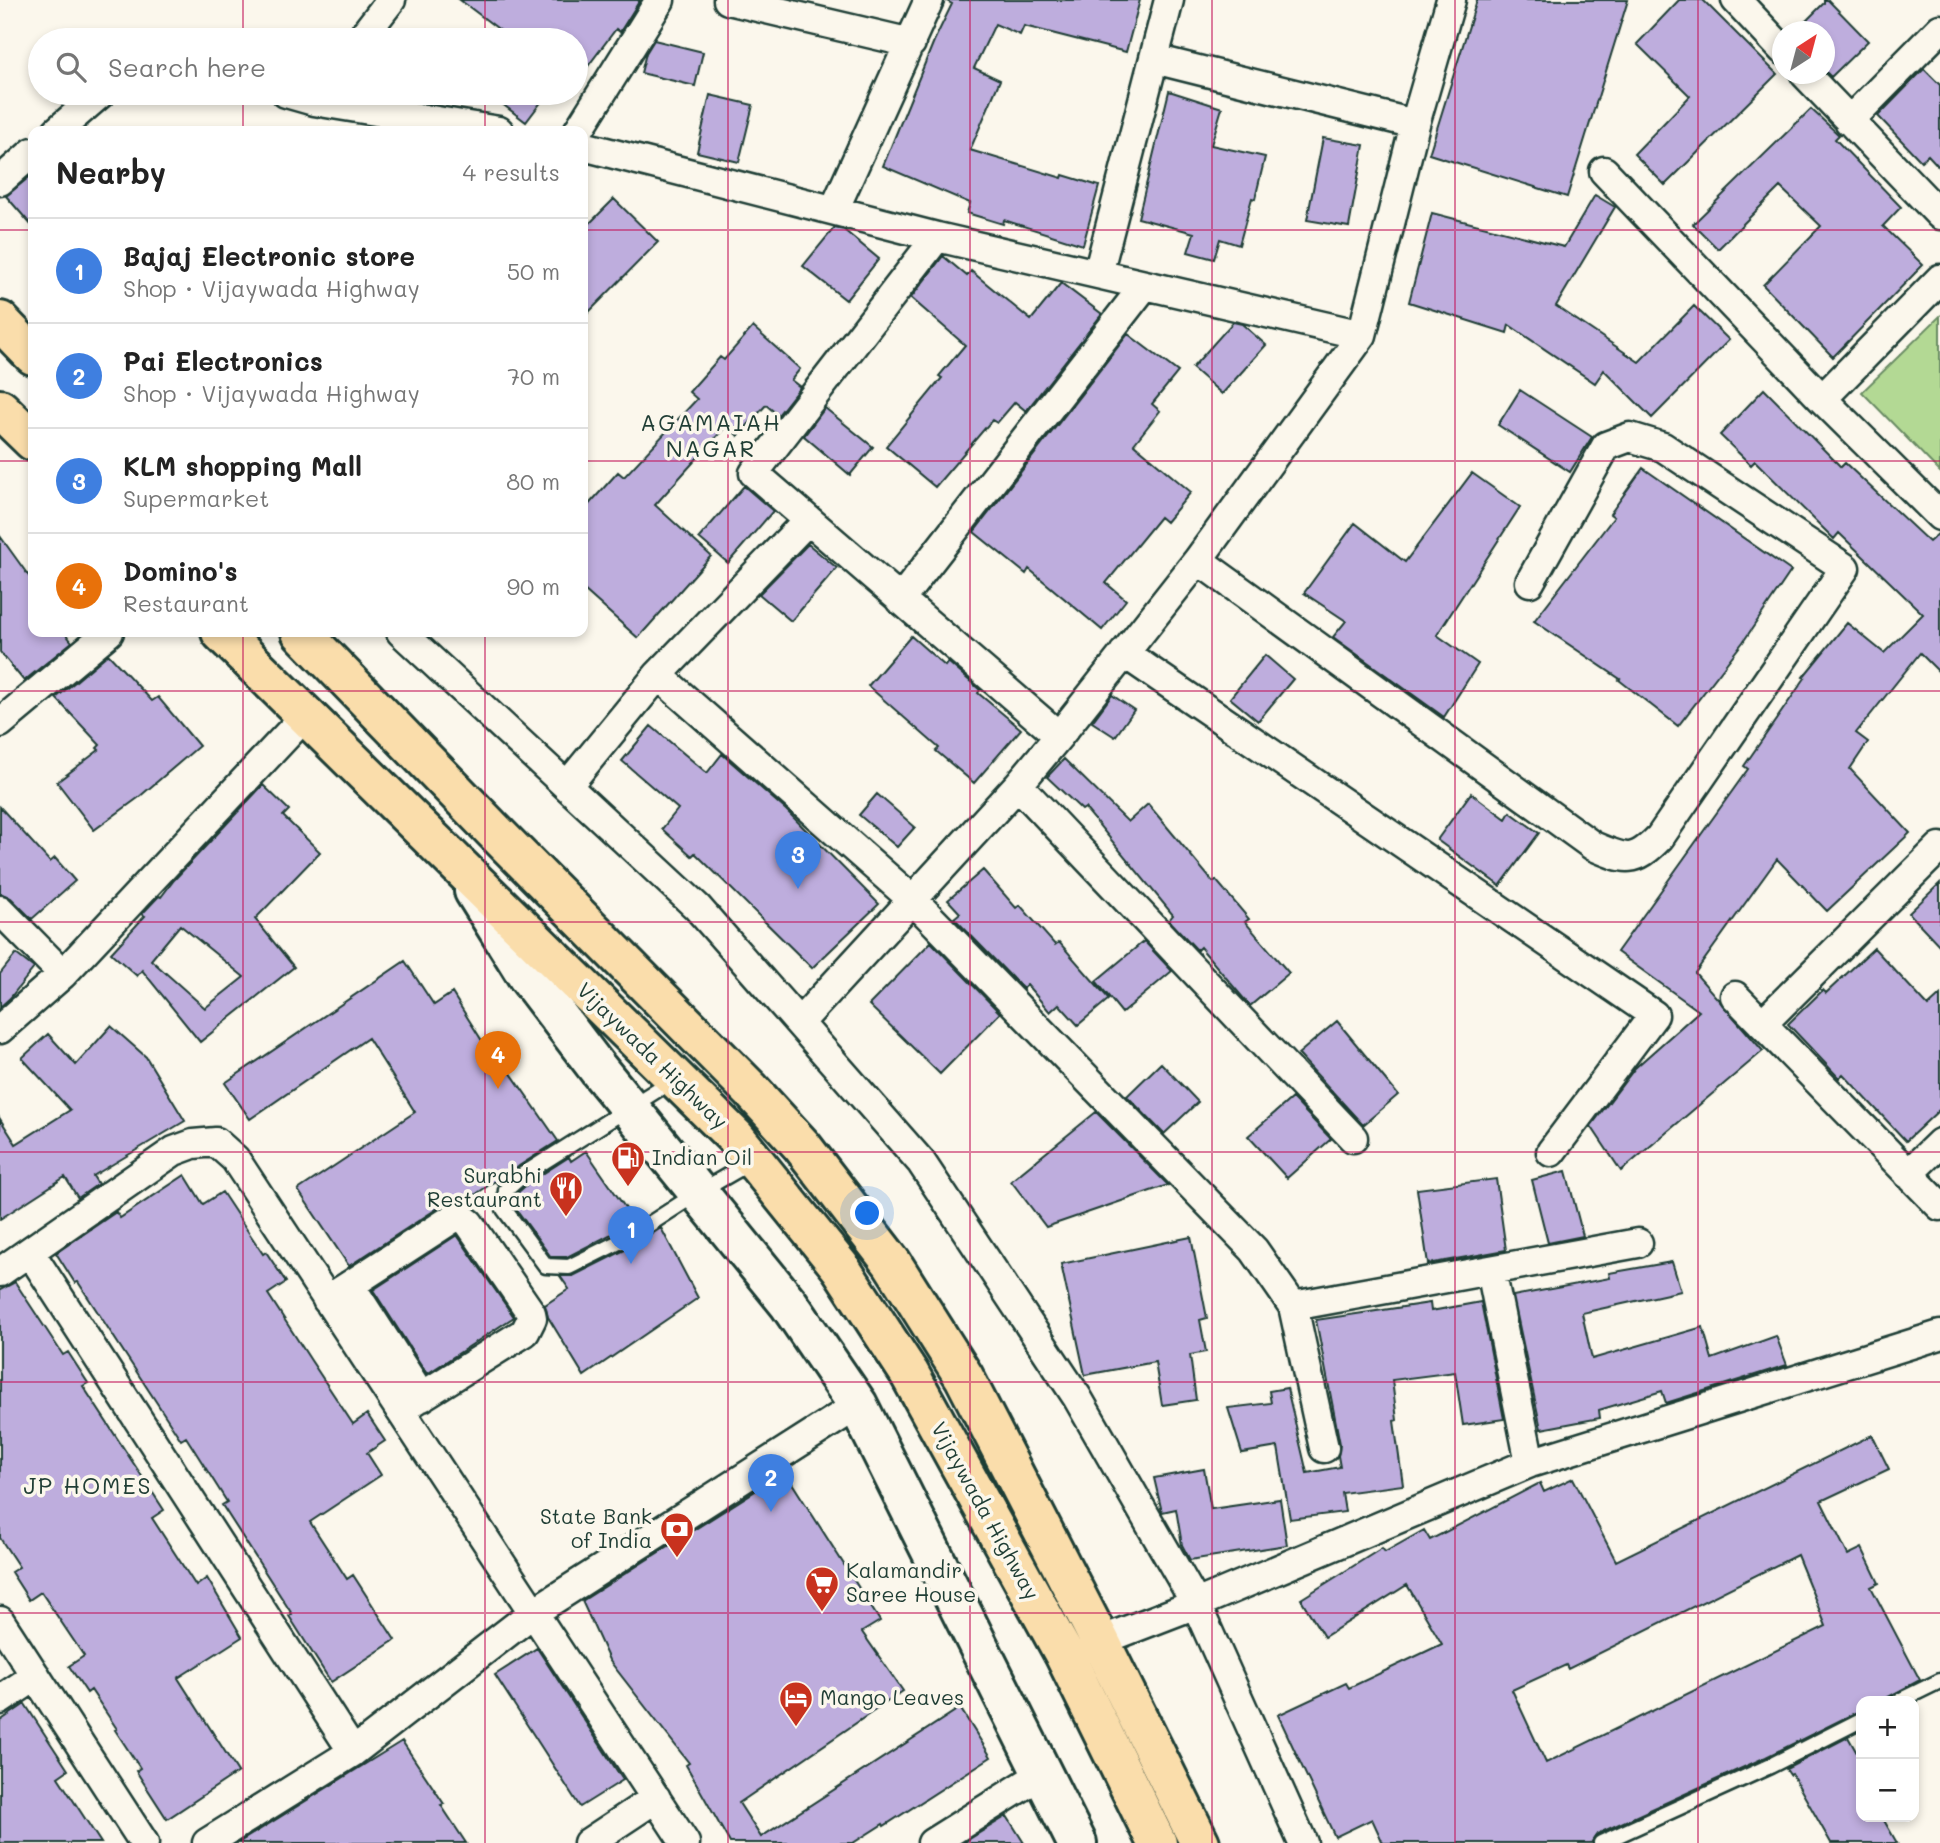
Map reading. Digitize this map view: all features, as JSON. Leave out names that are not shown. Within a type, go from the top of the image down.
[{"type":"highway","points":[[0,321],[28,350]]},
{"type":"highway","name":"Vijaywada Highway","points":[[226,637],[735,1137],[840,1267],[909,1373],[1064,1654],[1157,1843]]},
{"type":"highway","name":"Vijaywada Highway","points":[[306,637],[751,1090],[802,1146],[892,1263],[964,1377],[1200,1843]]},
{"type":"street","points":[[369,28],[391,0]]},
{"type":"street","points":[[581,126],[660,0]]},
{"type":"street","points":[[728,0],[911,43]]},
{"type":"street","points":[[834,210],[929,0]]},
{"type":"street","points":[[1098,274],[1170,0]]},
{"type":"street","points":[[799,1023],[1018,785],[1059,736],[1198,560],[1362,335],[1415,124],[1451,0]]},
{"type":"street","points":[[1736,0],[1772,38]]},
{"type":"street","points":[[1849,121],[1940,29]]},
{"type":"street","points":[[1154,59],[1415,124]]},
{"type":"street","points":[[1814,84],[1940,215]]},
{"type":"street","points":[[63,126],[87,105]]},
{"type":"street","points":[[360,105],[472,126]]},
{"type":"street","points":[[588,147],[937,237],[1362,335]]},
{"type":"street","points":[[0,181],[28,156]]},
{"type":"street","points":[[1604,171],[1822,399],[1940,516]]},
{"type":"street","points":[[937,237],[754,473],[1059,736]]},
{"type":"street","points":[[1822,399],[1940,279]]},
{"type":"street","points":[[900,600],[1145,285]]},
{"type":"street","points":[[1198,560],[1593,846],[1622,859],[1645,852],[1660,837],[1845,568],[1663,447],[1630,437],[1606,446],[1530,582]]},
{"type":"street","points":[[567,786],[658,675],[808,520]]},
{"type":"street","points":[[0,723],[103,637]]},
{"type":"street","points":[[406,637],[697,907],[921,1162],[1077,1397],[1196,1604],[1303,1843]]},
{"type":"street","points":[[1124,653],[1654,1015],[1551,1152]]},
{"type":"street","points":[[658,675],[913,900],[1254,1251],[1293,1306],[1324,1448]]},
{"type":"street","points":[[0,1029],[63,974],[305,716]]},
{"type":"street","points":[[1018,785],[1353,1138]]},
{"type":"street","points":[[1762,1024],[1940,847]]},
{"type":"street","points":[[460,868],[527,976],[789,1304],[858,1405],[1077,1843]]},
{"type":"street","points":[[0,909],[63,974]]},
{"type":"street","points":[[1735,996],[1940,1206]]},
{"type":"street","points":[[0,1272],[174,1152],[193,1144],[216,1142],[234,1159],[327,1300],[411,1404]]},
{"type":"street","points":[[1908,1174],[1940,1143]]},
{"type":"street","points":[[327,1300],[458,1214],[469,1223],[531,1313],[531,1318],[525,1332],[411,1404]]},
{"type":"street","points":[[1293,1306],[1638,1243]]},
{"type":"street","points":[[30,1252],[353,1752]]},
{"type":"street","points":[[1491,1270],[1530,1463]]},
{"type":"street","points":[[350,1285],[411,1404],[534,1612],[685,1843]]},
{"type":"street","points":[[1100,1641],[1196,1604],[1530,1463],[1940,1335]]},
{"type":"street","points":[[207,1843],[353,1752],[534,1612],[858,1405]]},
{"type":"street","points":[[0,1620],[144,1843]]},
{"type":"street","points":[[0,1700],[36,1676]]},
{"type":"street","points":[[932,1843],[1042,1774]]},
{"type":"street","points":[[588,1843],[656,1798]]},
{"type":"lane","points":[[676,1079],[524,1174],[506,1191],[504,1209],[546,1266],[569,1267],[631,1236],[699,1192],[754,1161]]},
{"type":"lane","points":[[1909,1696],[1940,1681]]},
{"type":"lane","points":[[1601,1843],[1770,1766],[1856,1723]]},
{"type":"green space","points":[[1940,316],[1940,472],[1862,392]]},
{"type":"building","points":[[460,0],[640,0],[620,32],[616,29],[588,66],[588,28],[497,28]]},
{"type":"building","points":[[945,0],[1140,0],[1126,52],[1024,26],[1020,35],[995,24],[974,68],[1000,80],[970,150],[1062,178],[1063,175],[1099,186],[1083,245],[1004,220],[1003,224],[967,213],[970,203],[883,166],[952,4]]},
{"type":"building","points":[[1477,0],[1628,0],[1567,197],[1429,154]]},
{"type":"building","points":[[1679,0],[1703,0],[1772,69],[1772,79],[1665,185],[1634,154],[1690,96],[1637,44]]},
{"type":"building","points":[[1824,0],[1828,0],[1868,41],[1835,73],[1835,21],[1806,21]]},
{"type":"building","points":[[654,40],[703,52],[695,86],[641,73],[646,53]]},
{"type":"building","points":[[1924,69],[1940,85],[1940,168],[1928,155],[1921,161],[1878,116]]},
{"type":"building","points":[[1169,91],[1222,108],[1211,145],[1265,157],[1255,199],[1252,198],[1239,245],[1220,239],[1214,259],[1188,252],[1194,233],[1138,218]]},
{"type":"building","points":[[710,95],[753,105],[739,162],[697,152]]},
{"type":"building","points":[[504,105],[539,105],[526,122]]},
{"type":"building","points":[[1811,109],[1839,135],[1835,139],[1901,207],[1883,226],[1923,265],[1833,357],[1763,285],[1821,226],[1780,187],[1718,249],[1693,224]]},
{"type":"building","points":[[1323,138],[1364,145],[1349,227],[1307,220]]},
{"type":"building","points":[[28,178],[28,221],[6,196]]},
{"type":"building","points":[[1595,195],[1615,207],[1556,306],[1639,362],[1694,306],[1729,340],[1652,418],[1604,370],[1595,383],[1509,325],[1507,333],[1409,302],[1432,213],[1564,247]]},
{"type":"building","points":[[614,199],[658,242],[588,313],[588,225]]},
{"type":"building","points":[[834,228],[844,230],[879,259],[846,300],[803,266]]},
{"type":"building","points":[[943,256],[967,276],[971,271],[1031,320],[1061,283],[1102,314],[1026,411],[1015,402],[997,423],[992,420],[935,487],[886,446],[942,378],[939,376],[965,345],[911,298]]},
{"type":"building","points":[[1233,322],[1242,324],[1266,345],[1222,394],[1192,368]]},
{"type":"building","points":[[753,327],[800,369],[791,380],[800,387],[778,415],[766,405],[738,436],[727,425],[655,505],[711,556],[638,638],[588,593],[588,505],[618,472],[624,477],[697,399],[689,392],[720,357],[724,360]]},
{"type":"building","points":[[1128,334],[1178,372],[1152,404],[1160,411],[1134,444],[1191,492],[1166,522],[1160,517],[1106,583],[1126,600],[1102,630],[1029,569],[1026,574],[974,532]]},
{"type":"building","points":[[1764,389],[1841,467],[1845,463],[1929,542],[1940,532],[1940,673],[1920,653],[1856,733],[1868,742],[1850,769],[1910,833],[1827,911],[1777,859],[1695,973],[1763,1051],[1621,1171],[1591,1126],[1635,1068],[1699,1011],[1617,952],[1748,769],[1744,766],[1805,678],[1803,677],[1847,623],[1884,653],[1923,614],[1839,533],[1834,539],[1755,461],[1751,465],[1720,435]]},
{"type":"building","points":[[1520,390],[1592,437],[1570,472],[1498,425]]},
{"type":"building","points":[[825,408],[873,447],[850,475],[804,436]]},
{"type":"building","points":[[1643,468],[1791,571],[1743,642],[1678,726],[1620,679],[1534,621],[1614,517],[1610,514]]},
{"type":"building","points":[[1472,473],[1520,507],[1437,635],[1478,664],[1444,717],[1333,637],[1346,621],[1304,593],[1355,523],[1405,562]]},
{"type":"building","points":[[744,486],[773,511],[728,563],[699,538]]},
{"type":"building","points":[[0,536],[28,575],[28,637],[68,637],[72,642],[24,681],[0,652]]},
{"type":"building","points":[[808,544],[837,568],[791,621],[759,594]]},
{"type":"building","points":[[911,636],[945,666],[948,662],[980,690],[978,693],[1021,729],[974,783],[936,751],[939,748],[868,686]]},
{"type":"building","points":[[108,654],[152,701],[158,697],[199,746],[138,798],[94,830],[57,782],[99,750],[97,748],[100,745],[56,698]]},
{"type":"building","points":[[1265,655],[1293,679],[1258,721],[1230,698]]},
{"type":"building","points":[[1112,695],[1134,710],[1115,737],[1092,722]]},
{"type":"building","points":[[651,726],[707,773],[722,754],[786,810],[879,904],[812,968],[695,853],[692,856],[662,829],[678,809],[622,761]]},
{"type":"building","points":[[1064,759],[1128,822],[1148,804],[1213,882],[1216,880],[1249,919],[1245,922],[1289,973],[1250,1006],[1200,947],[1197,950],[1169,920],[1173,915],[1085,808],[1082,810],[1047,777]]},
{"type":"building","points":[[263,785],[289,810],[283,816],[320,852],[255,919],[294,967],[200,1042],[142,970],[137,976],[111,953],[174,880]],"holes":[[[180,925],[244,977],[205,1008],[151,960]]]},
{"type":"building","points":[[1471,793],[1506,819],[1510,812],[1539,833],[1500,886],[1437,840]]},
{"type":"building","points":[[877,794],[915,827],[897,847],[859,815]]},
{"type":"building","points":[[0,807],[50,862],[55,858],[75,881],[32,919],[11,898],[0,893]]},
{"type":"building","points":[[983,870],[1016,908],[1020,905],[1055,945],[1059,942],[1109,999],[1078,1025],[1059,1004],[1050,1012],[1027,985],[1023,989],[954,918],[960,913],[948,900]]},
{"type":"building","points":[[1940,883],[1940,946],[1909,913]]},
{"type":"building","points":[[1144,941],[1172,971],[1122,1013],[1096,981]]},
{"type":"building","points":[[931,942],[1000,1013],[940,1074],[869,1005]]},
{"type":"building","points":[[1874,948],[1928,1006],[1940,995],[1940,1109],[1906,1141],[1843,1074],[1839,1078],[1788,1024],[1823,990],[1826,993]]},
{"type":"building","points":[[16,954],[34,968],[0,1007],[0,974]]},
{"type":"building","points":[[405,961],[434,1005],[452,993],[496,1063],[501,1059],[558,1141],[519,1166],[498,1185],[495,1181],[466,1201],[458,1198],[449,1201],[349,1266],[298,1190],[415,1112],[368,1038],[250,1119],[225,1083]]},
{"type":"building","points":[[1337,1021],[1398,1095],[1363,1125],[1298,1054]]},
{"type":"building","points":[[111,1026],[146,1057],[185,1121],[93,1176],[98,1184],[78,1198],[65,1177],[0,1219],[0,1119],[16,1144],[70,1110],[22,1058],[48,1034],[76,1065]]},
{"type":"building","points":[[1161,1063],[1198,1102],[1164,1134],[1127,1096]]},
{"type":"building","points":[[1292,1098],[1331,1139],[1287,1178],[1248,1136]]},
{"type":"building","points":[[1096,1112],[1168,1185],[1046,1227],[1011,1181]]},
{"type":"building","points":[[586,1151],[635,1222],[567,1257],[551,1257],[514,1206],[515,1195],[569,1157],[571,1161]]},
{"type":"building","points":[[1566,1171],[1583,1236],[1548,1243],[1532,1180]]},
{"type":"building","points":[[185,1175],[203,1204],[222,1192],[263,1254],[266,1252],[286,1282],[268,1294],[310,1359],[353,1424],[367,1414],[385,1441],[367,1453],[381,1475],[310,1522],[347,1579],[353,1575],[395,1640],[331,1682],[289,1616],[292,1614],[222,1505],[227,1502],[186,1437],[181,1440],[78,1282],[75,1283],[56,1253],[116,1212],[120,1218]]},
{"type":"building","points":[[1496,1179],[1506,1250],[1428,1264],[1417,1189]]},
{"type":"building","points":[[661,1228],[698,1298],[584,1376],[548,1317],[545,1305],[569,1289],[560,1276],[573,1276],[635,1245]]},
{"type":"building","points":[[457,1235],[514,1317],[427,1374],[373,1290]]},
{"type":"building","points":[[1191,1237],[1207,1318],[1200,1320],[1206,1352],[1190,1355],[1196,1400],[1162,1405],[1155,1362],[1085,1375],[1061,1264]]},
{"type":"building","points":[[1672,1262],[1681,1291],[1582,1313],[1592,1359],[1703,1327],[1712,1359],[1776,1336],[1787,1365],[1666,1403],[1662,1391],[1599,1410],[1600,1418],[1541,1429],[1513,1296],[1610,1278],[1609,1273]]},
{"type":"building","points":[[15,1282],[63,1355],[68,1352],[88,1383],[83,1386],[164,1510],[152,1518],[196,1586],[207,1578],[242,1637],[178,1678],[238,1772],[167,1819],[136,1771],[140,1768],[115,1730],[117,1729],[91,1690],[87,1693],[69,1666],[84,1656],[41,1592],[29,1600],[11,1572],[19,1567],[0,1538],[0,1290]]},
{"type":"building","points":[[1481,1302],[1504,1419],[1463,1425],[1455,1372],[1392,1380],[1397,1420],[1394,1421],[1403,1485],[1342,1493],[1345,1512],[1290,1519],[1278,1447],[1242,1453],[1228,1408],[1271,1403],[1269,1391],[1287,1388],[1307,1473],[1340,1467],[1340,1444],[1316,1320],[1430,1303],[1431,1311]]},
{"type":"building","points":[[1872,1435],[1889,1469],[1821,1501],[1848,1555],[1862,1548],[1879,1583],[1871,1587],[1920,1680],[1890,1696],[1856,1696],[1856,1712],[1597,1834],[1591,1843],[1383,1843],[1372,1819],[1335,1837],[1278,1715],[1346,1683],[1349,1688],[1442,1644],[1407,1585],[1324,1637],[1301,1599],[1382,1548],[1385,1552],[1424,1530],[1430,1540],[1540,1483],[1544,1492],[1573,1478],[1616,1561]],"holes":[[[1797,1555],[1826,1626],[1546,1763],[1512,1690],[1566,1665],[1568,1669]]]},
{"type":"building","points":[[1204,1469],[1211,1509],[1280,1499],[1287,1545],[1190,1560],[1182,1545],[1176,1509],[1162,1512],[1154,1478]]},
{"type":"building","points":[[785,1472],[880,1621],[862,1632],[903,1691],[739,1803],[761,1837],[960,1708],[991,1757],[853,1843],[730,1843],[686,1765],[689,1763],[609,1660],[582,1601]]},
{"type":"building","points":[[537,1648],[623,1780],[580,1807],[495,1675]]},
{"type":"building","points":[[25,1704],[68,1770],[58,1777],[101,1843],[0,1843],[0,1721]]},
{"type":"building","points":[[1848,1737],[1856,1751],[1856,1822],[1885,1822],[1897,1843],[1831,1843],[1792,1774],[1786,1769]]},
{"type":"building","points":[[402,1741],[466,1843],[238,1843]]},
{"type":"building","points":[[1007,1816],[1024,1843],[963,1843]]},
{"type":"place","name":"KLM shopping Mall","points":[[798,889]]},
{"type":"place","name":"Domino's","points":[[498,1089]]},
{"type":"place","name":"Indian Oil","points":[[628,1188]]},
{"type":"place","name":"Surabhi Restaurant","points":[[566,1218]]},
{"type":"place","name":"Bajaj Electronic store","points":[[631,1264]]},
{"type":"place","name":"Pai Electronics","points":[[771,1512]]},
{"type":"place","name":"State Bank of India","points":[[677,1559]]},
{"type":"place","name":"Kalamandir Saree House","points":[[822,1613]]},
{"type":"place","name":"Mango Leaves","points":[[796,1728]]},
{"type":"district","name":"AGAMAIAH NAGAR","points":[[711,436]]},
{"type":"district","name":"JP HOMES","points":[[88,1486]]}]
